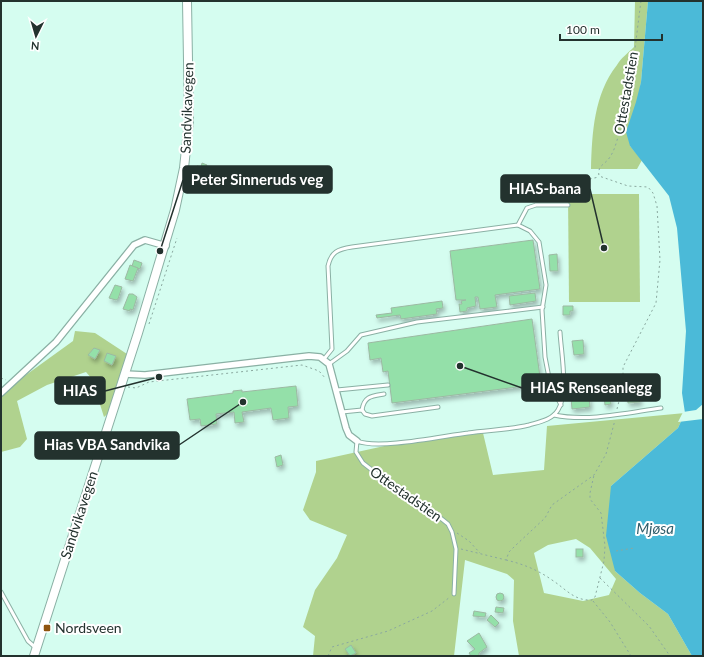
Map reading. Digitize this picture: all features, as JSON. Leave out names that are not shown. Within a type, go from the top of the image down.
[{"type":"main road","name":"Sandvikavegen","points":[[35,652],[166,246],[178,197],[188,145],[190,97],[187,1]]},
{"type":"street","points":[[1,393],[56,342],[134,245],[145,240],[166,246]]},
{"type":"street","points":[[125,374],[145,375],[309,356],[324,359],[329,364],[348,432],[357,441]]},
{"type":"lane","points":[[518,225],[527,208],[536,205],[568,205]]},
{"type":"lane","points":[[324,359],[332,349],[328,266],[330,257],[335,251],[352,246],[518,225],[530,231],[539,242],[546,285],[543,307],[548,376],[553,392],[561,404]]},
{"type":"lane","points":[[329,364],[347,351],[361,335],[367,333],[417,322],[543,307]]},
{"type":"lane","points":[[357,441],[364,444],[384,443],[510,428],[540,422],[554,415],[561,404],[563,378],[560,332]]},
{"type":"lane","points":[[337,390],[388,384]]},
{"type":"lane","points":[[362,410],[365,400],[368,397],[384,394]]},
{"type":"lane","points":[[362,410],[365,414],[372,416],[438,407]]},
{"type":"lane","points":[[554,415],[568,418],[661,408]]},
{"type":"lane","points":[[342,412],[362,410]]},
{"type":"lane","name":"Ottestadstien","points":[[357,441],[356,452],[363,462],[409,499],[440,517],[450,528],[456,549],[454,594]]},
{"type":"lane","points":[[1,592],[35,652]]},
{"type":"path","name":"Ottestadstien","points":[[599,176],[600,166],[610,157],[616,146],[626,109],[641,1]]},
{"type":"path","points":[[527,208],[537,193],[542,189],[599,176],[628,186],[648,187],[653,193],[657,206],[660,260],[656,303],[623,367],[623,385],[606,454],[594,475],[590,493],[590,499],[601,513],[605,546],[600,577],[595,597],[592,600]]},
{"type":"path","points":[[172,254],[177,238]]},
{"type":"path","points":[[128,387],[136,388],[149,382],[302,365],[319,371],[328,382]]},
{"type":"path","points":[[506,560],[509,552],[545,518],[552,505],[594,475]]},
{"type":"path","points":[[450,528],[469,541],[480,553]]},
{"type":"path","points":[[616,551],[634,548]]},
{"type":"path","points":[[456,549],[480,553],[530,567],[553,580],[577,599],[592,600],[610,622],[631,656]]},
{"type":"path","points":[[600,577],[649,626],[670,656]]},
{"type":"path","points":[[328,656],[332,647],[388,631],[432,610],[454,594]]},
{"type":"green space","points":[[635,1],[648,1],[641,82],[630,146],[642,160],[637,169],[591,169],[592,142],[596,114],[603,88],[619,62],[634,47]]},
{"type":"green space","points":[[568,194],[639,194],[640,302],[569,302]]},
{"type":"green space","points":[[75,331],[95,333],[127,354],[128,372],[112,410],[104,417],[92,379],[86,372],[47,385],[17,401],[27,439],[20,447],[1,452],[1,393],[73,341]]},
{"type":"green space","points":[[685,413],[678,428],[611,486],[615,571],[640,593],[668,614],[692,656],[519,656],[513,621],[514,580],[507,574],[465,560],[454,656],[313,656],[315,636],[303,627],[315,590],[337,558],[347,535],[310,520],[303,510],[316,472],[316,461],[389,445],[483,433],[493,475],[544,470],[547,426]],"holes":[[[576,539],[590,548],[616,579],[609,595],[583,601],[544,593],[534,553],[548,545]]]},
{"type":"water","name":"Mjøsa","points":[[648,1],[703,1],[703,656],[692,656],[668,614],[640,593],[615,571],[606,536],[611,486],[678,428],[685,413],[682,393],[686,331],[677,228],[669,196],[630,146],[626,132],[641,82]]},
{"type":"pier","points":[[703,404],[703,419],[678,422],[683,412],[696,410]]},
{"type":"building","points":[[202,163],[207,165],[204,174],[196,171],[197,166],[201,167]]},
{"type":"building","points":[[533,240],[540,289],[495,295],[497,307],[480,309],[478,297],[475,297],[476,306],[467,308],[467,311],[460,312],[459,304],[462,304],[461,301],[466,300],[456,300],[450,251]]},
{"type":"building","points":[[557,254],[558,271],[550,271],[549,255]]},
{"type":"building","points":[[134,260],[142,263],[140,269],[132,266]]},
{"type":"building","points":[[130,265],[138,268],[133,281],[125,279]]},
{"type":"building","points":[[115,285],[122,287],[118,299],[116,300],[109,298]]},
{"type":"building","points":[[535,293],[536,301],[510,305],[509,296]]},
{"type":"building","points":[[129,294],[133,294],[137,297],[133,310],[130,309],[130,311],[123,309]]},
{"type":"building","points":[[442,301],[443,308],[436,309],[437,314],[401,319],[400,315],[377,318],[376,315],[392,313],[391,308]]},
{"type":"building","points":[[563,306],[573,306],[573,311],[570,311],[570,315],[563,315]]},
{"type":"building","points":[[532,319],[541,384],[392,403],[388,371],[383,372],[381,358],[370,360],[368,343]]},
{"type":"building","points":[[583,340],[584,354],[574,355],[572,341]]},
{"type":"building","points":[[94,348],[100,350],[95,359],[88,355]]},
{"type":"building","points":[[107,353],[116,356],[112,365],[104,361]]},
{"type":"building","points":[[296,386],[298,406],[288,407],[289,418],[273,420],[271,408],[242,412],[244,422],[235,423],[234,412],[216,414],[217,424],[201,426],[200,419],[190,420],[187,399],[233,393],[233,391],[242,390],[242,392]]},
{"type":"building","points":[[639,393],[640,402],[628,403],[627,395]]},
{"type":"building","points":[[589,396],[590,407],[572,409],[571,398]]},
{"type":"building","points":[[610,396],[611,404],[605,405],[604,397]]},
{"type":"building","points":[[281,455],[283,465],[277,467],[275,457]]},
{"type":"building","points":[[576,549],[583,549],[583,557],[576,557]]},
{"type":"building","points":[[498,593],[502,593],[504,597],[502,601],[498,601],[496,599],[496,595]]},
{"type":"building","points":[[496,607],[504,608],[503,613],[495,612]]},
{"type":"building","points":[[474,611],[486,613],[485,617],[473,616]]},
{"type":"building","points":[[491,615],[499,623],[495,627],[487,620]]},
{"type":"building","points":[[479,633],[487,647],[479,653],[479,656],[471,656],[469,653],[475,649],[467,641]]},
{"type":"building","points":[[351,645],[356,653],[350,656],[345,649]]},
{"type":"place","name":"HIAS-bana","points":[[604,248]]},
{"type":"place","name":"Peter Sinneruds veg","points":[[160,251]]},
{"type":"place","name":"HIAS Renseanlegg","points":[[460,366]]},
{"type":"place","name":"HIAS","points":[[159,377]]},
{"type":"place","name":"Hias VBA Sandvika","points":[[243,402]]},
{"type":"place","name":"Nordsveen","points":[[47,628]]}]
